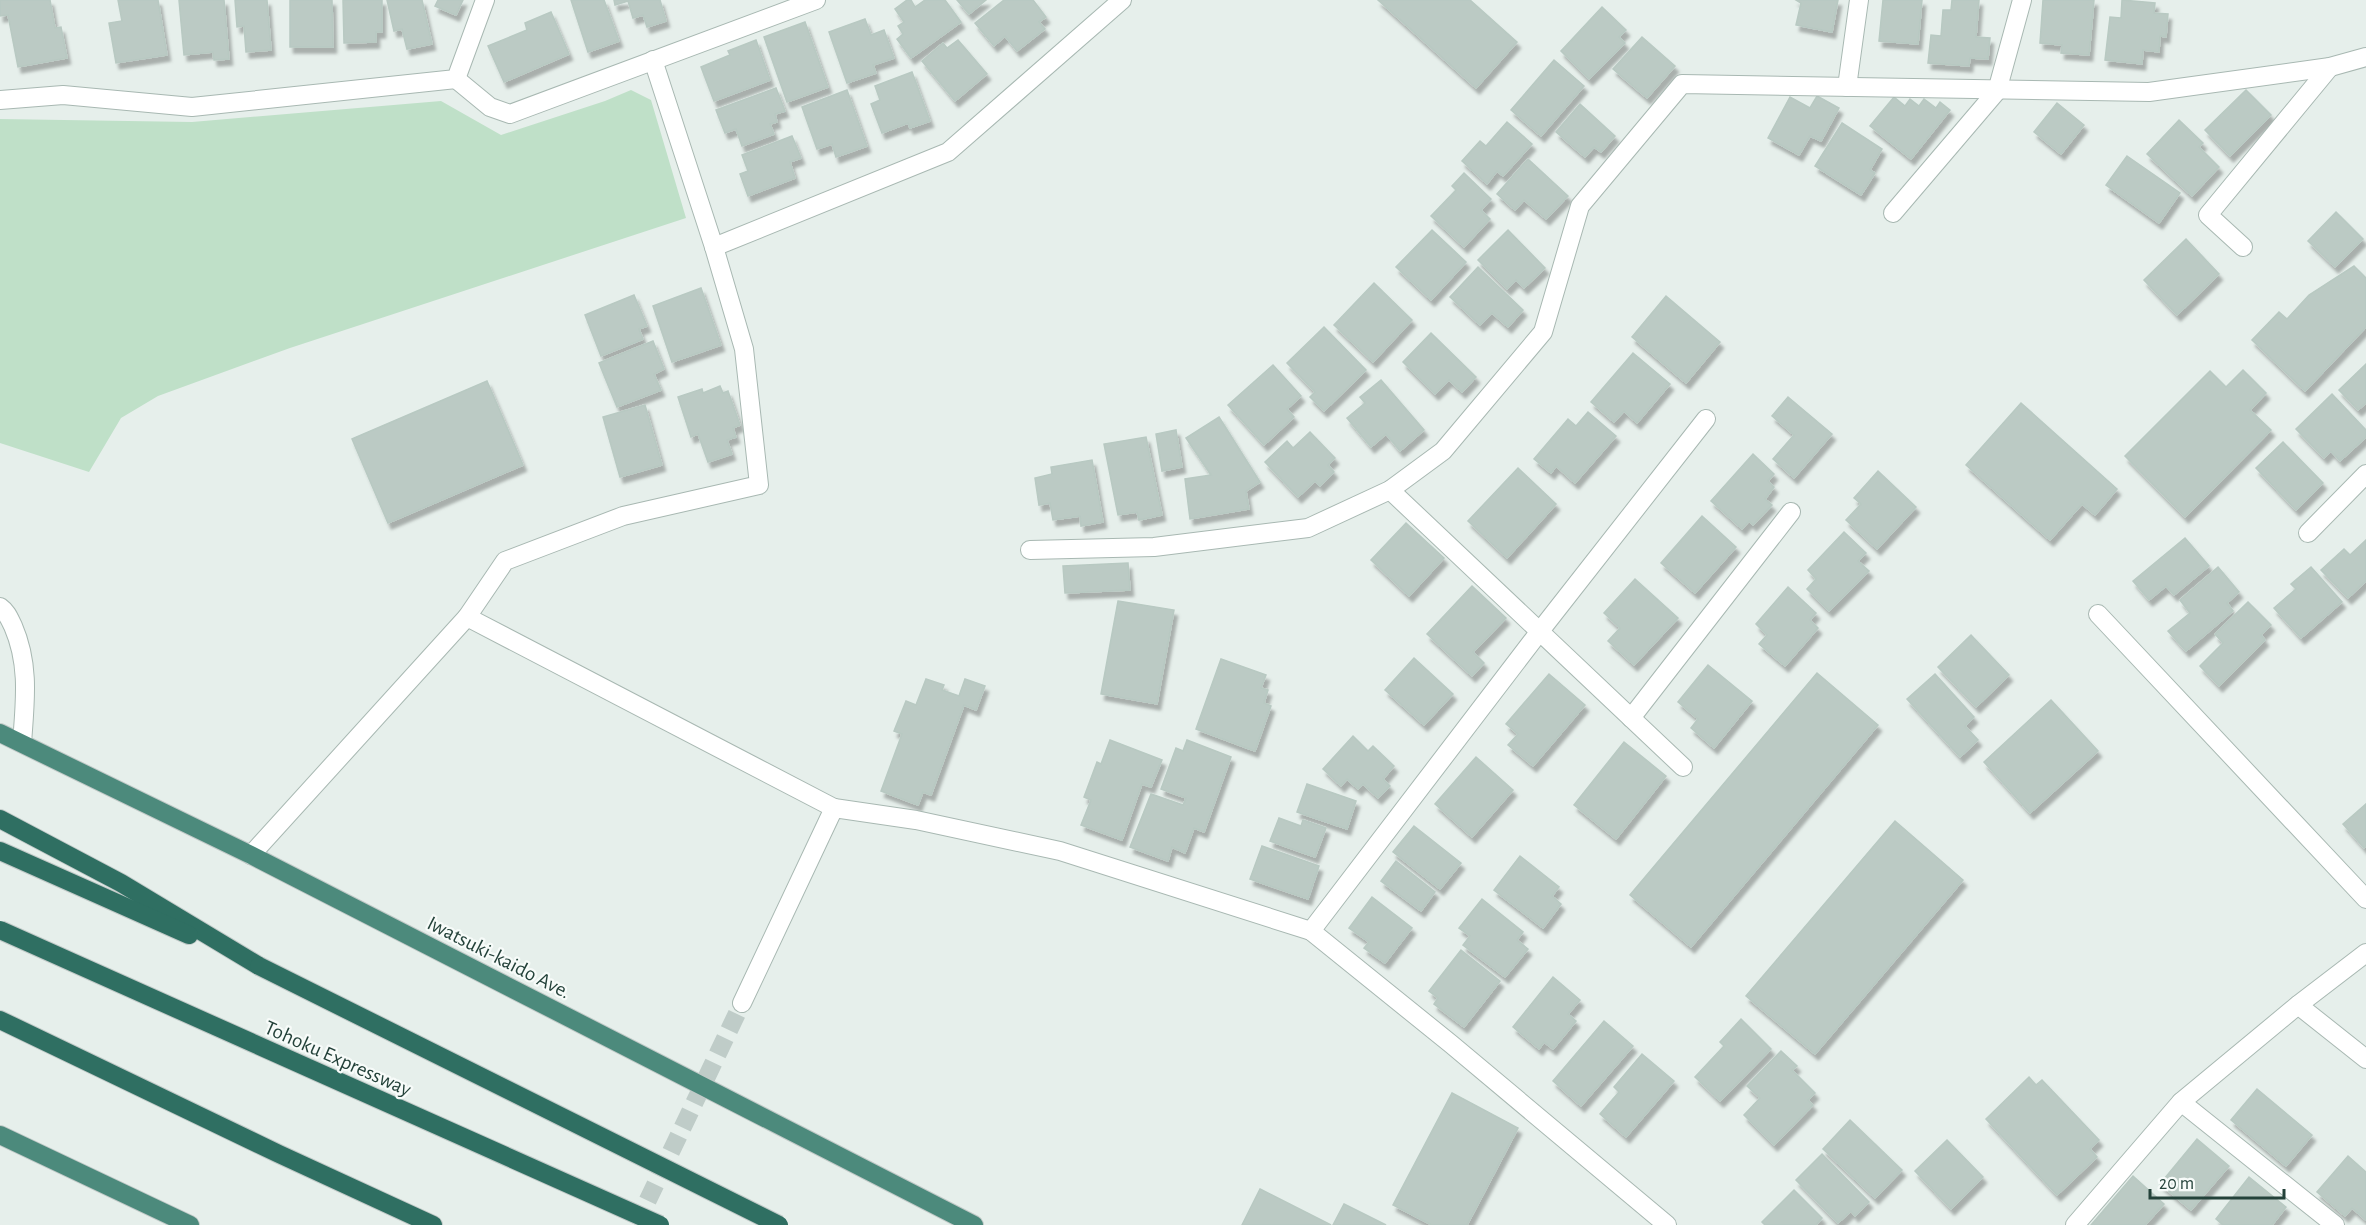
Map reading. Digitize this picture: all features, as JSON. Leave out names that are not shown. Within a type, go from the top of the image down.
[{"type":"highway","name":"Iwatsuki-kaido Ave.","points":[[0,733],[251,855],[974,1225]]},
{"type":"highway","points":[[0,819],[121,883],[259,966]]},
{"type":"highway","points":[[0,851],[259,966],[779,1225]]},
{"type":"highway","name":"Tohoku Expressway","points":[[0,930],[660,1225]]},
{"type":"highway","points":[[0,1020],[433,1225]]},
{"type":"highway","points":[[2,1137],[190,1225]]},
{"type":"street","points":[[456,79],[486,0]]},
{"type":"street","points":[[0,100],[63,95],[192,107],[456,79],[490,107],[510,114],[816,0]]},
{"type":"street","points":[[714,247],[948,152],[1122,0]]},
{"type":"street","points":[[1847,87],[1859,0]]},
{"type":"street","points":[[1893,213],[1997,91],[2022,0]]},
{"type":"street","points":[[1030,550],[1154,547],[1308,528],[1390,490],[1443,451],[1543,332],[1580,206],[1682,84],[2149,92],[2330,67],[2366,57]]},
{"type":"street","points":[[251,855],[467,617],[505,561],[623,516],[759,485],[744,349],[714,247],[653,60]]},
{"type":"street","points":[[2243,247],[2208,215],[2330,67]]},
{"type":"street","points":[[1311,931],[1540,631],[1706,419]]},
{"type":"street","points":[[2308,533],[2366,474]]},
{"type":"street","points":[[1390,490],[1683,766]]},
{"type":"street","points":[[1631,718],[1791,512]]},
{"type":"street","points":[[0,607],[6,611],[19,640],[26,676],[22,743]]},
{"type":"street","points":[[2098,614],[2366,899]]},
{"type":"street","points":[[467,617],[834,808],[916,820],[1060,851],[1311,931],[1451,1044],[1667,1225]]},
{"type":"street","points":[[742,1003],[834,808]]},
{"type":"street","points":[[2075,1225],[2181,1102],[2298,1005],[2366,953]]},
{"type":"street","points":[[2298,1005],[2366,1059]]},
{"type":"street","points":[[2181,1102],[2335,1225]]},
{"type":"green space","points":[[631,90],[651,100],[686,218],[290,348],[158,396],[121,418],[89,472],[0,443],[0,119],[192,122],[441,101],[501,135],[605,101]]},
{"type":"building","points":[[0,0],[50,0],[55,28],[61,27],[67,58],[18,67],[8,15],[0,16]]},
{"type":"building","points":[[118,0],[158,0],[167,55],[116,63],[109,23],[122,21]]},
{"type":"building","points":[[179,0],[224,0],[229,59],[214,60],[213,52],[184,55]]},
{"type":"building","points":[[235,0],[267,0],[271,50],[246,52],[244,26],[237,27]]},
{"type":"building","points":[[290,0],[332,0],[333,47],[290,47]]},
{"type":"building","points":[[343,0],[382,0],[382,32],[376,32],[376,42],[344,43]]},
{"type":"building","points":[[387,0],[422,0],[432,44],[407,49],[402,29],[394,31]]},
{"type":"building","points":[[438,0],[463,0],[456,15],[435,6]]},
{"type":"building","points":[[571,0],[604,0],[619,41],[588,52]]},
{"type":"building","points":[[614,0],[660,0],[666,21],[647,27],[643,15],[633,18],[628,1],[615,5]]},
{"type":"building","points":[[907,0],[911,0],[915,7],[925,0],[945,0],[961,22],[911,58],[897,39],[903,34],[898,26],[904,22],[895,9]]},
{"type":"building","points":[[957,0],[986,0],[969,14]]},
{"type":"building","points":[[1004,0],[1033,0],[1046,17],[1039,22],[1045,29],[1017,51],[1005,36],[994,46],[975,23]]},
{"type":"building","points":[[1378,0],[1470,0],[1517,42],[1476,88]]},
{"type":"building","points":[[1796,0],[1838,0],[1832,32],[1796,25],[1801,3]]},
{"type":"building","points":[[1883,0],[1922,0],[1918,44],[1879,41]]},
{"type":"building","points":[[1952,0],[1979,0],[1976,37],[1990,38],[1988,59],[1970,58],[1969,66],[1928,63],[1931,35],[1941,36],[1943,10],[1951,10]]},
{"type":"building","points":[[2043,0],[2094,0],[2089,55],[2061,53],[2062,45],[2040,43]]},
{"type":"building","points":[[2122,0],[2155,3],[2154,13],[2168,14],[2166,37],[2160,36],[2159,52],[2143,50],[2142,64],[2105,60],[2110,17],[2121,18]]},
{"type":"building","points":[[1602,7],[1626,30],[1619,37],[1625,43],[1589,79],[1561,51]]},
{"type":"building","points":[[551,12],[569,54],[504,82],[488,46],[527,30],[525,23]]},
{"type":"building","points":[[865,19],[871,35],[884,30],[894,58],[873,65],[876,73],[847,83],[829,32]]},
{"type":"building","points":[[805,22],[828,87],[787,102],[764,37]]},
{"type":"building","points":[[1642,37],[1675,66],[1647,98],[1613,69]]},
{"type":"building","points":[[756,40],[770,80],[714,101],[701,67],[730,55],[728,51]]},
{"type":"building","points":[[958,40],[987,74],[955,101],[922,61],[943,43],[947,48]]},
{"type":"building","points":[[1554,60],[1584,86],[1541,136],[1511,110]]},
{"type":"building","points":[[912,72],[930,121],[910,128],[908,123],[882,133],[871,104],[880,100],[875,86]]},
{"type":"building","points":[[776,88],[785,111],[775,114],[777,122],[770,124],[774,134],[742,146],[736,129],[725,133],[716,110]]},
{"type":"building","points":[[847,90],[867,146],[836,157],[832,144],[817,149],[802,107]]},
{"type":"building","points":[[2246,90],[2271,115],[2230,156],[2205,130]]},
{"type":"building","points":[[1817,96],[1839,108],[1821,141],[1810,136],[1799,155],[1768,138],[1790,97],[1810,108]]},
{"type":"building","points":[[1894,97],[1905,106],[1910,99],[1919,106],[1924,99],[1936,108],[1940,102],[1950,110],[1911,159],[1870,126]]},
{"type":"building","points":[[2057,103],[2084,125],[2061,154],[2034,132]]},
{"type":"building","points":[[1580,104],[1615,136],[1601,152],[1594,147],[1585,157],[1556,132]]},
{"type":"building","points":[[2179,120],[2203,143],[2199,147],[2219,167],[2192,196],[2147,154]]},
{"type":"building","points":[[1507,122],[1532,144],[1503,176],[1497,171],[1487,184],[1462,161],[1480,141],[1486,146]]},
{"type":"building","points":[[1842,123],[1882,149],[1870,170],[1875,173],[1861,195],[1815,166]]},
{"type":"building","points":[[792,136],[801,158],[790,162],[795,178],[748,196],[740,174],[748,171],[742,155]]},
{"type":"building","points":[[2127,156],[2180,193],[2159,223],[2106,185]]},
{"type":"building","points":[[1528,159],[1568,196],[1546,219],[1524,200],[1515,210],[1497,194]]},
{"type":"building","points":[[1464,173],[1491,199],[1481,210],[1490,219],[1464,247],[1431,216],[1456,190],[1452,186]]},
{"type":"building","points":[[2336,212],[2363,239],[2335,267],[2308,241]]},
{"type":"building","points":[[1432,230],[1466,262],[1431,300],[1396,267]]},
{"type":"building","points":[[1508,230],[1545,268],[1524,288],[1516,280],[1507,289],[1478,260]]},
{"type":"building","points":[[2186,239],[2219,274],[2177,315],[2144,280]]},
{"type":"building","points":[[2354,266],[2366,278],[2366,327],[2305,391],[2252,340],[2279,312],[2287,319],[2309,295]]},
{"type":"building","points":[[1478,267],[1523,310],[1508,327],[1492,313],[1480,325],[1450,297]]},
{"type":"building","points":[[1374,283],[1412,320],[1373,362],[1334,325]]},
{"type":"building","points":[[701,288],[721,345],[672,362],[653,306]]},
{"type":"building","points":[[634,295],[647,326],[639,329],[643,339],[601,356],[585,315]]},
{"type":"building","points":[[1666,296],[1720,342],[1686,383],[1632,337]]},
{"type":"building","points":[[1324,327],[1366,370],[1324,411],[1310,397],[1315,392],[1287,363]]},
{"type":"building","points":[[1431,333],[1476,377],[1462,392],[1449,380],[1435,394],[1403,362]]},
{"type":"building","points":[[653,341],[664,369],[654,374],[661,390],[617,407],[599,363]]},
{"type":"building","points":[[1633,353],[1670,384],[1637,423],[1624,411],[1614,422],[1591,402]]},
{"type":"building","points":[[2366,364],[2366,403],[2358,410],[2339,390]]},
{"type":"building","points":[[1273,365],[1301,396],[1287,409],[1294,417],[1264,445],[1228,405]]},
{"type":"building","points":[[2243,370],[2266,393],[2250,410],[2271,430],[2185,517],[2125,456],[2210,371],[2226,387]]},
{"type":"building","points":[[1381,380],[1424,430],[1400,451],[1386,434],[1371,447],[1347,418],[1365,403],[1360,397]]},
{"type":"building","points":[[487,381],[523,465],[388,523],[352,439]]},
{"type":"building","points":[[720,386],[723,393],[728,391],[740,425],[733,428],[736,437],[727,440],[732,454],[708,462],[698,434],[691,437],[678,397],[702,389],[703,393]]},
{"type":"building","points":[[2332,394],[2366,430],[2366,437],[2340,461],[2331,451],[2324,458],[2296,429]]},
{"type":"building","points":[[1788,397],[1832,434],[1794,478],[1773,459],[1794,435],[1772,416]]},
{"type":"building","points":[[2021,403],[2117,489],[2095,515],[2082,504],[2050,540],[1966,465]]},
{"type":"building","points":[[645,405],[662,465],[620,477],[603,417]]},
{"type":"building","points":[[1588,412],[1616,436],[1575,483],[1556,466],[1551,473],[1534,459],[1568,419],[1576,426]]},
{"type":"building","points":[[1219,417],[1260,482],[1246,491],[1249,509],[1190,519],[1185,479],[1211,475],[1186,438]]},
{"type":"building","points":[[1176,430],[1182,467],[1162,471],[1156,434]]},
{"type":"building","points":[[1310,432],[1335,458],[1328,465],[1334,472],[1320,486],[1315,481],[1298,497],[1265,462],[1287,441],[1293,448]]},
{"type":"building","points":[[1146,437],[1162,515],[1139,520],[1137,512],[1118,515],[1104,444]]},
{"type":"building","points":[[2283,442],[2323,483],[2296,510],[2256,468]]},
{"type":"building","points":[[1753,454],[1774,474],[1768,481],[1774,487],[1765,499],[1772,505],[1753,525],[1749,521],[1742,529],[1711,501]]},
{"type":"building","points":[[1092,460],[1103,522],[1081,526],[1080,516],[1053,520],[1050,503],[1039,505],[1035,478],[1052,474],[1051,467]]},
{"type":"building","points":[[1518,468],[1556,504],[1507,558],[1468,521]]},
{"type":"building","points":[[1878,471],[1916,507],[1877,549],[1846,520],[1861,504],[1854,498]]},
{"type":"building","points":[[1702,516],[1736,547],[1695,593],[1661,563]]},
{"type":"building","points":[[1406,523],[1444,558],[1409,596],[1371,560]]},
{"type":"building","points":[[1844,532],[1866,553],[1858,561],[1869,571],[1829,611],[1807,589],[1816,579],[1808,570]]},
{"type":"building","points":[[2185,538],[2209,566],[2174,595],[2166,586],[2149,600],[2133,581]]},
{"type":"building","points":[[2366,540],[2366,581],[2348,598],[2321,570],[2344,549],[2350,555]]},
{"type":"building","points":[[1128,563],[1130,590],[1065,593],[1063,566]]},
{"type":"building","points":[[2218,567],[2239,592],[2227,603],[2233,611],[2186,651],[2168,631],[2190,613],[2180,600]]},
{"type":"building","points":[[2311,567],[2342,602],[2301,638],[2274,608],[2296,589],[2291,584]]},
{"type":"building","points":[[1635,579],[1678,618],[1634,665],[1608,641],[1620,628],[1604,613]]},
{"type":"building","points":[[1472,586],[1506,618],[1473,652],[1484,663],[1472,676],[1427,634]]},
{"type":"building","points":[[1788,587],[1816,613],[1810,620],[1818,628],[1785,666],[1759,644],[1767,635],[1756,624]]},
{"type":"building","points":[[1118,601],[1174,610],[1157,704],[1101,694]]},
{"type":"building","points":[[2248,602],[2271,625],[2261,635],[2265,640],[2219,686],[2200,666],[2223,643],[2215,634]]},
{"type":"building","points":[[1971,635],[2009,675],[1976,707],[1938,667]]},
{"type":"building","points":[[1414,658],[1453,694],[1424,725],[1385,690]]},
{"type":"building","points":[[1221,659],[1266,675],[1261,688],[1268,690],[1264,703],[1271,706],[1255,751],[1196,729]]},
{"type":"building","points":[[1708,665],[1752,701],[1714,748],[1691,728],[1698,719],[1678,702]]},
{"type":"building","points":[[1817,673],[1878,725],[1691,947],[1630,895]]},
{"type":"building","points":[[1549,674],[1585,705],[1533,766],[1508,745],[1518,734],[1506,724]]},
{"type":"building","points":[[1935,674],[1974,717],[1965,726],[1978,740],[1960,757],[1907,699]]},
{"type":"building","points":[[926,679],[944,685],[942,690],[959,696],[965,679],[985,686],[976,710],[964,705],[931,795],[923,792],[918,805],[881,791],[902,734],[894,731],[906,701],[916,705]]},
{"type":"building","points":[[2051,700],[2098,751],[2030,813],[1984,762]]},
{"type":"building","points":[[1353,736],[1368,751],[1373,746],[1394,766],[1383,779],[1390,786],[1378,798],[1363,784],[1358,789],[1347,779],[1341,786],[1323,769]]},
{"type":"building","points":[[1110,740],[1162,760],[1151,787],[1142,784],[1122,840],[1081,825],[1091,800],[1084,797],[1097,762],[1101,764]]},
{"type":"building","points":[[1187,740],[1231,757],[1204,832],[1194,828],[1185,853],[1172,847],[1168,861],[1130,847],[1151,794],[1183,805],[1186,798],[1161,789],[1176,748],[1183,751]]},
{"type":"building","points":[[1624,742],[1666,776],[1616,839],[1574,805]]},
{"type":"building","points":[[1476,757],[1513,790],[1472,837],[1435,804]]},
{"type":"building","points":[[1307,784],[1356,801],[1347,829],[1297,812]]},
{"type":"building","points":[[2366,804],[2366,846],[2364,848],[2343,824]]},
{"type":"building","points":[[1279,818],[1301,826],[1303,820],[1326,828],[1315,857],[1270,841]]},
{"type":"building","points":[[1895,821],[1963,880],[1815,1054],[1746,996]]},
{"type":"building","points":[[1414,826],[1461,863],[1440,889],[1393,852]]},
{"type":"building","points":[[1262,846],[1319,866],[1308,899],[1250,879]]},
{"type":"building","points":[[1520,856],[1559,887],[1552,896],[1561,904],[1543,928],[1494,890]]},
{"type":"building","points":[[1396,861],[1435,892],[1421,911],[1381,881]]},
{"type":"building","points":[[1372,897],[1412,928],[1385,963],[1364,948],[1369,942],[1349,928]]},
{"type":"building","points":[[1482,899],[1523,932],[1517,940],[1528,949],[1505,977],[1463,945],[1470,936],[1459,928]]},
{"type":"building","points":[[1461,950],[1500,981],[1464,1027],[1434,1004],[1438,998],[1429,991]]},
{"type":"building","points":[[1553,977],[1580,1000],[1568,1014],[1576,1021],[1553,1049],[1544,1042],[1539,1049],[1513,1027]]},
{"type":"building","points":[[1741,1019],[1771,1049],[1720,1101],[1695,1077],[1724,1046],[1720,1042]]},
{"type":"building","points":[[1604,1021],[1633,1046],[1581,1106],[1553,1081]]},
{"type":"building","points":[[1781,1051],[1797,1066],[1792,1070],[1815,1093],[1808,1100],[1813,1105],[1774,1145],[1744,1115],[1760,1098],[1747,1086]]},
{"type":"building","points":[[1642,1054],[1674,1081],[1626,1137],[1600,1114],[1619,1092],[1614,1087]]},
{"type":"building","points":[[2029,1077],[2036,1085],[2042,1080],[2099,1140],[2090,1149],[2097,1157],[2057,1195],[1986,1119]]},
{"type":"building","points":[[2257,1089],[2312,1135],[2286,1166],[2231,1120]]},
{"type":"building","points":[[1452,1093],[1518,1128],[1467,1225],[1432,1225],[1393,1205]]},
{"type":"building","points":[[1850,1120],[1902,1170],[1875,1198],[1823,1149]]},
{"type":"building","points":[[2197,1139],[2229,1166],[2191,1210],[2160,1184]]},
{"type":"building","points":[[1947,1140],[1983,1177],[1951,1209],[1915,1171]]},
{"type":"building","points":[[1822,1154],[1869,1202],[1855,1216],[1851,1211],[1838,1223],[1796,1180]]},
{"type":"building","points":[[2348,1156],[2366,1172],[2366,1220],[2352,1208],[2345,1216],[2317,1192]]},
{"type":"building","points":[[2133,1176],[2164,1204],[2145,1225],[2091,1225]]},
{"type":"building","points":[[2249,1177],[2286,1207],[2272,1225],[2223,1225],[2216,1219]]},
{"type":"building","points":[[1260,1189],[1331,1225],[1242,1225]]},
{"type":"building","points":[[1794,1190],[1822,1218],[1816,1225],[1765,1225],[1762,1222]]},
{"type":"building","points":[[1344,1204],[1386,1225],[1333,1225]]},
{"type":"tunnel","points":[[636,1225],[742,1003]]}]
